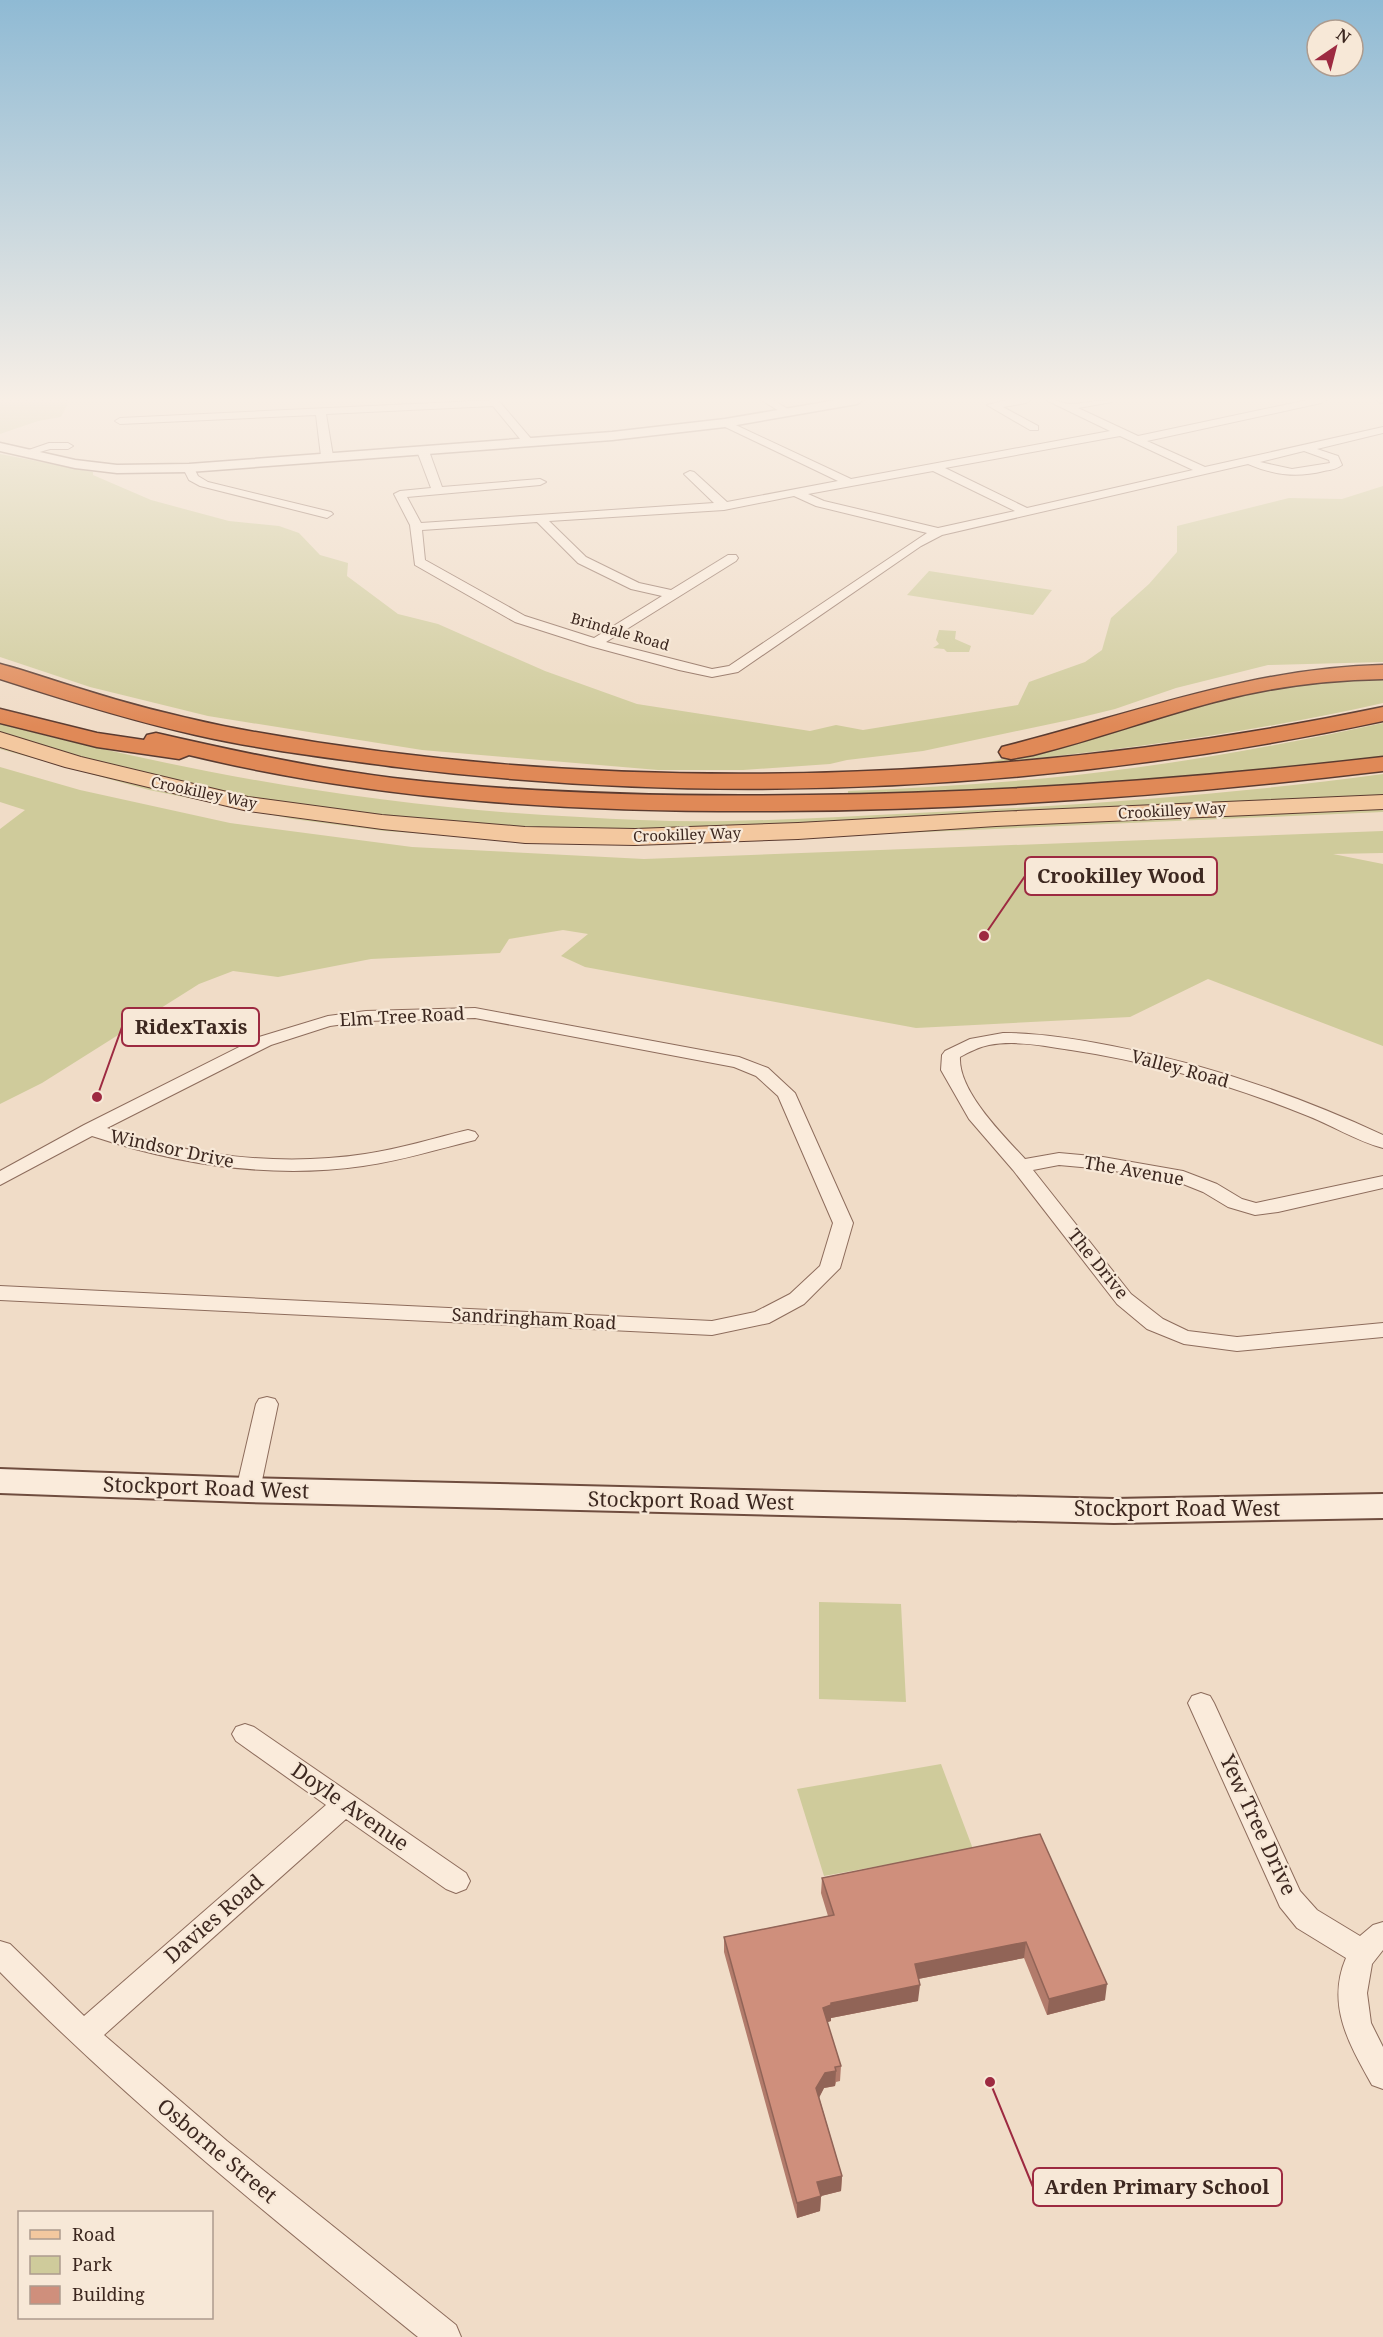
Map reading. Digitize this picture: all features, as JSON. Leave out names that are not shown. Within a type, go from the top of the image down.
[{"type":"highway","points":[[0,671],[148,716],[307,748],[493,771],[592,778],[759,781],[883,779],[973,773],[1167,753],[1339,724],[1383,714]]},
{"type":"highway","points":[[759,781],[788,774],[878,769],[963,760],[1017,751],[1095,731],[1184,703],[1252,685],[1307,675],[1383,672]]},
{"type":"highway","points":[[0,694],[89,722],[220,757]]},
{"type":"highway","points":[[0,716],[97,740],[220,757],[339,778],[529,799],[702,805],[901,802],[1179,786],[1383,764]]},
{"type":"main road","name":"Crookilley Way","points":[[0,739],[178,789],[248,804],[382,822],[525,835],[635,837],[1383,802]]},
{"type":"main road","name":"Crookilley Way","points":[[0,755],[130,792],[208,811],[313,828],[513,847],[619,849],[785,843],[991,830],[1383,816]]},
{"type":"main road","name":"Stockport Road West","points":[[0,1481],[248,1490],[1103,1510],[1383,1506]]},
{"type":"street","points":[[307,509],[327,514]]},
{"type":"street","name":"Brindale Road","points":[[407,509],[416,527],[419,562],[520,619],[595,643],[712,673],[733,669],[917,543],[938,532]]},
{"type":"street","points":[[416,527],[681,509]]},
{"type":"street","points":[[841,509],[938,532],[1039,509]]},
{"type":"street","points":[[1020,509],[1026,512]]},
{"type":"street","points":[[540,519],[582,560],[635,586],[674,595]]},
{"type":"street","points":[[595,643],[732,558]]},
{"type":"street","name":"Elm Tree Road","points":[[0,1179],[91,1129],[265,1041],[328,1021],[366,1016],[475,1013],[739,1062],[762,1072]]},
{"type":"street","name":"Valley Road","points":[[968,1045],[994,1038],[1061,1042],[1152,1058],[1228,1081],[1332,1117],[1383,1142]]},
{"type":"street","name":"The Drive","points":[[968,1045],[951,1055],[950,1070],[976,1115],[1020,1166],[1124,1299],[1155,1324],[1184,1337],[1237,1344],[1383,1330]]},
{"type":"street","name":"Sandringham Road","points":[[0,1293],[712,1328],[761,1318],[797,1299],[830,1268],[843,1223],[786,1093],[762,1072]]},
{"type":"street","name":"Windsor Drive","points":[[91,1129],[106,1136],[191,1156],[232,1164],[278,1166],[366,1160],[468,1136]]},
{"type":"street","name":"The Avenue","points":[[1020,1166],[1059,1159],[1104,1163],[1184,1177],[1210,1188],[1235,1203],[1255,1209],[1278,1206],[1383,1182]]},
{"type":"street","points":[[248,1490],[267,1404]]},
{"type":"street","name":"Yew Tree Drive","points":[[1201,1703],[1290,1899],[1307,1919],[1372,1943],[1352,1979],[1354,2018],[1383,2075]]},
{"type":"street","name":"Doyle Avenue","points":[[245,1734],[456,1881]]},
{"type":"street","name":"Davies Road","points":[[83,2035],[345,1804]]},
{"type":"street","name":"Osborne Street","points":[[0,1953],[83,2035],[192,2131],[444,2337]]},
{"type":"green space","points":[[0,509],[185,509],[229,521],[279,526],[299,533],[320,555],[348,563],[347,576],[398,614],[438,624],[545,671],[637,704],[810,731],[836,725],[863,730],[1018,705],[1029,682],[1085,662],[1102,650],[1111,618],[1149,584],[1177,552],[1177,526],[1245,509],[1383,509],[1383,662],[1268,665],[1176,688],[1115,709],[1074,719],[923,751],[830,764],[743,770],[658,770],[422,750],[208,716],[90,687],[0,657]]},
{"type":"green space","points":[[929,571],[1052,590],[1033,615],[907,595]]},
{"type":"green space","points":[[939,630],[956,631],[955,639],[971,646],[969,652],[947,652],[944,649],[933,648],[939,644],[936,640]]},
{"type":"green space","points":[[1383,678],[1383,703],[1333,714],[1181,740],[1079,754],[976,764],[1035,752],[1232,696],[1296,685]]},
{"type":"green space","points":[[1383,723],[1383,757],[1182,780],[848,796],[848,791],[991,783],[1133,768],[1258,748]]},
{"type":"green space","points":[[0,724],[143,758],[287,786],[433,806],[598,818],[672,821],[751,820],[1033,807],[1208,794],[1383,774],[1383,799],[677,830],[533,830],[309,809],[234,795],[115,767],[0,732]]},
{"type":"green space","points":[[0,743],[103,775],[237,807],[521,838],[1316,811],[1383,809],[1383,812],[833,836],[528,841],[385,831],[293,819],[149,790],[0,749]]},
{"type":"green space","points":[[0,767],[80,790],[230,823],[412,847],[644,859],[1383,831],[1383,853],[1333,854],[1383,864],[1383,1046],[1208,979],[1130,1017],[916,1028],[585,967],[561,956],[588,934],[563,930],[509,939],[500,953],[371,959],[278,977],[233,971],[199,984],[42,1083],[0,1104],[0,829],[25,810],[0,802]]},
{"type":"green space","points":[[819,1602],[901,1604],[906,1702],[819,1699]]},
{"type":"green space","points":[[941,1764],[973,1849],[824,1876],[797,1789]]},
{"type":"building","points":[[1040,1834],[1107,1984],[1049,1999],[1026,1942],[915,1964],[920,1985],[831,2003],[823,2008],[841,2066],[835,2067],[836,2071],[825,2073],[816,2088],[842,2176],[817,2182],[821,2196],[797,2203],[724,1937],[834,1915],[822,1878]]},
{"type":"place","name":"Crookilley Wood","points":[[984,936]]},
{"type":"place","name":"RidexTaxis","points":[[97,1097]]},
{"type":"place","name":"Arden Primary School","points":[[990,2082]]}]
